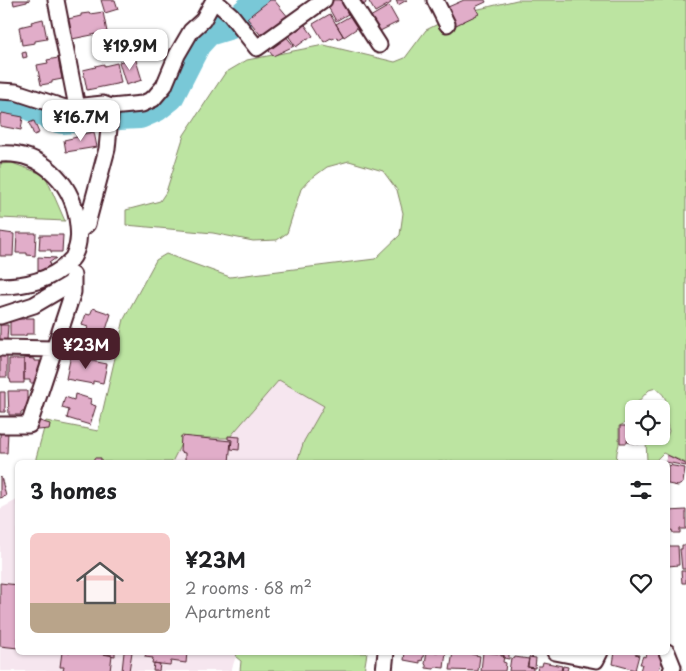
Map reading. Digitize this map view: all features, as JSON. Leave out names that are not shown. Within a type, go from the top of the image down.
[{"type":"street","points":[[56,0],[77,107]]},
{"type":"street","points":[[111,113],[153,99],[164,86],[176,55],[191,31],[203,20],[214,0],[235,20],[257,48],[324,0]]},
{"type":"street","points":[[350,0],[379,45]]},
{"type":"street","points":[[435,0],[447,24]]},
{"type":"street","points":[[0,91],[16,92],[65,108],[103,104],[111,113],[107,149],[87,224],[79,231]]},
{"type":"street","points":[[0,154],[28,156],[48,167],[64,184],[75,206],[79,231],[74,257],[73,292],[30,425],[0,425]]},
{"type":"street","points":[[0,286],[14,286],[43,280],[62,268],[74,257]]},
{"type":"street","points":[[0,316],[34,305],[73,282]]},
{"type":"street","points":[[0,348],[54,349]]},
{"type":"street","points":[[384,671],[386,655]]},
{"type":"street","points":[[570,655],[596,660],[598,655]]},
{"type":"street","points":[[668,655],[673,667],[671,671]]},
{"type":"shaded area","points":[[279,380],[325,406],[304,441],[298,460],[173,460],[184,438],[229,437]]},
{"type":"shaded area","points":[[15,501],[15,655],[236,655],[231,671],[0,671],[0,509]]},
{"type":"green space","points":[[517,0],[686,0],[686,463],[663,453],[656,460],[647,460],[646,445],[670,445],[670,400],[665,400],[656,388],[649,390],[640,400],[625,400],[625,423],[619,426],[616,460],[298,460],[304,441],[324,406],[279,380],[229,438],[184,438],[173,460],[36,460],[46,421],[98,431],[124,319],[156,260],[166,254],[230,277],[375,259],[400,235],[403,213],[397,190],[383,171],[349,161],[327,167],[308,181],[301,189],[287,233],[277,240],[253,241],[213,233],[126,225],[126,210],[160,201],[166,192],[184,135],[225,73],[247,60],[324,45],[395,62],[405,58],[426,30],[458,14]]},
{"type":"green space","points":[[12,163],[45,175],[65,221],[0,218],[0,164]]},
{"type":"green space","points":[[236,655],[367,655],[364,671],[240,671],[241,661],[236,657]]},
{"type":"building","points":[[13,0],[30,0],[14,5]]},
{"type":"building","points":[[101,0],[115,0],[118,9],[105,13]]},
{"type":"building","points":[[270,0],[274,0],[289,18],[263,38],[247,18]]},
{"type":"building","points":[[330,0],[343,0],[349,10],[348,14],[336,21],[326,3]]},
{"type":"building","points":[[365,0],[366,3],[361,7],[357,1]]},
{"type":"building","points":[[368,0],[390,0],[391,3],[375,12]]},
{"type":"building","points":[[396,0],[407,0],[398,5]]},
{"type":"building","points":[[464,0],[485,0],[486,2],[475,7],[479,14],[456,25],[454,22],[451,23],[445,11],[449,9],[448,7]]},
{"type":"building","points":[[389,6],[398,22],[378,32],[370,17]]},
{"type":"building","points":[[103,12],[107,32],[72,39],[68,19],[81,16],[81,14]]},
{"type":"building","points":[[330,14],[343,36],[338,39],[337,37],[331,38],[324,42],[313,24]]},
{"type":"building","points":[[352,15],[358,22],[356,24],[359,27],[344,37],[336,24]]},
{"type":"building","points":[[43,19],[47,39],[22,45],[19,27]]},
{"type":"building","points":[[303,22],[313,36],[296,47],[287,34]]},
{"type":"building","points":[[284,34],[294,46],[273,56],[266,47]]},
{"type":"building","points":[[26,52],[27,57],[23,58],[22,53]]},
{"type":"building","points":[[135,57],[142,80],[126,85],[119,62]]},
{"type":"building","points":[[58,58],[62,79],[41,85],[37,65],[48,63],[47,60]]},
{"type":"building","points":[[117,63],[121,83],[87,90],[83,70],[104,64],[104,66]]},
{"type":"building","points":[[2,113],[23,117],[21,130],[0,126],[0,115]]},
{"type":"building","points":[[34,121],[39,133],[34,135],[29,123]]},
{"type":"building","points":[[94,132],[97,147],[66,152],[64,140]]},
{"type":"building","points":[[0,232],[14,234],[13,256],[0,256]]},
{"type":"building","points":[[17,233],[36,233],[35,256],[27,255],[27,253],[16,253]]},
{"type":"building","points":[[40,235],[63,235],[62,252],[39,250]]},
{"type":"building","points":[[38,257],[56,258],[49,263],[50,266],[38,272]]},
{"type":"building","points":[[93,308],[111,314],[104,336],[87,330],[88,327],[82,325],[86,314],[90,315]]},
{"type":"building","points":[[34,318],[34,334],[10,336],[10,319]]},
{"type":"building","points":[[0,325],[8,325],[7,340],[0,340]]},
{"type":"building","points":[[0,355],[7,355],[7,377],[0,377]]},
{"type":"building","points":[[71,355],[107,364],[103,383],[93,381],[93,384],[66,379]]},
{"type":"building","points":[[24,358],[40,361],[40,374],[37,374],[37,383],[30,383],[30,380],[24,380]]},
{"type":"building","points":[[9,359],[24,359],[24,383],[11,383],[9,379]]},
{"type":"building","points":[[8,391],[27,391],[27,398],[31,398],[27,412],[21,412],[21,415],[9,415]]},
{"type":"building","points":[[0,392],[5,392],[5,412],[0,412]]},
{"type":"building","points":[[75,394],[91,399],[90,404],[96,406],[90,425],[67,418],[69,410],[62,408],[65,397],[74,400]]},
{"type":"building","points":[[36,420],[50,424],[49,429],[34,429]]},
{"type":"building","points":[[620,426],[625,426],[625,443],[620,443]]},
{"type":"building","points":[[0,431],[8,431],[7,453],[0,453]]},
{"type":"building","points":[[181,436],[231,441],[229,460],[185,460],[185,453],[180,452]]},
{"type":"building","points":[[228,436],[240,437],[239,450],[231,449],[232,440],[228,439]]},
{"type":"building","points":[[667,455],[686,464],[686,466],[670,463],[670,460],[666,460]]},
{"type":"building","points":[[670,465],[685,468],[683,483],[678,486],[670,484]]},
{"type":"building","points":[[0,478],[6,496],[0,498]]},
{"type":"building","points":[[686,510],[686,529],[680,529],[680,533],[673,533],[672,530],[670,530],[670,511]]},
{"type":"building","points":[[682,545],[686,545],[686,569],[682,569],[680,549],[682,549]]},
{"type":"building","points":[[670,546],[678,546],[679,565],[670,566]]},
{"type":"building","points":[[681,571],[686,571],[686,583],[682,583]]},
{"type":"building","points":[[0,583],[15,585],[15,648],[0,646]]},
{"type":"building","points":[[62,655],[112,655],[110,671],[63,671],[64,667],[60,667]]},
{"type":"building","points":[[124,655],[132,655],[129,671],[122,671]]},
{"type":"building","points":[[145,655],[187,655],[186,663],[171,661],[170,665],[152,663],[153,658],[145,657]]},
{"type":"building","points":[[405,655],[424,655],[420,663],[404,660]]},
{"type":"building","points":[[426,655],[446,655],[444,668],[426,668]]},
{"type":"building","points":[[452,655],[480,656],[478,671],[450,670]]},
{"type":"building","points":[[483,655],[504,656],[503,662],[506,663],[505,671],[481,671]]},
{"type":"building","points":[[504,655],[509,655],[509,659],[504,658]]},
{"type":"building","points":[[614,655],[639,655],[635,670],[613,664]]},
{"type":"building","points":[[645,655],[664,655],[659,670],[662,671],[640,671],[642,664],[640,664],[643,656],[645,657]]},
{"type":"building","points":[[515,657],[529,659],[527,667],[533,668],[533,671],[509,671],[511,658],[514,659]]},
{"type":"building","points":[[529,657],[536,658],[535,668],[528,667]]},
{"type":"building","points":[[543,662],[562,666],[561,671],[537,671],[538,666],[542,666]]},
{"type":"building","points":[[154,663],[160,664],[159,671],[153,671]]},
{"type":"building","points":[[563,666],[568,667],[567,671],[562,671]]},
{"type":"waterway","points":[[0,98],[20,102],[51,117],[62,120],[140,115],[156,108],[170,97],[197,44],[208,32],[231,25],[260,0]]}]
